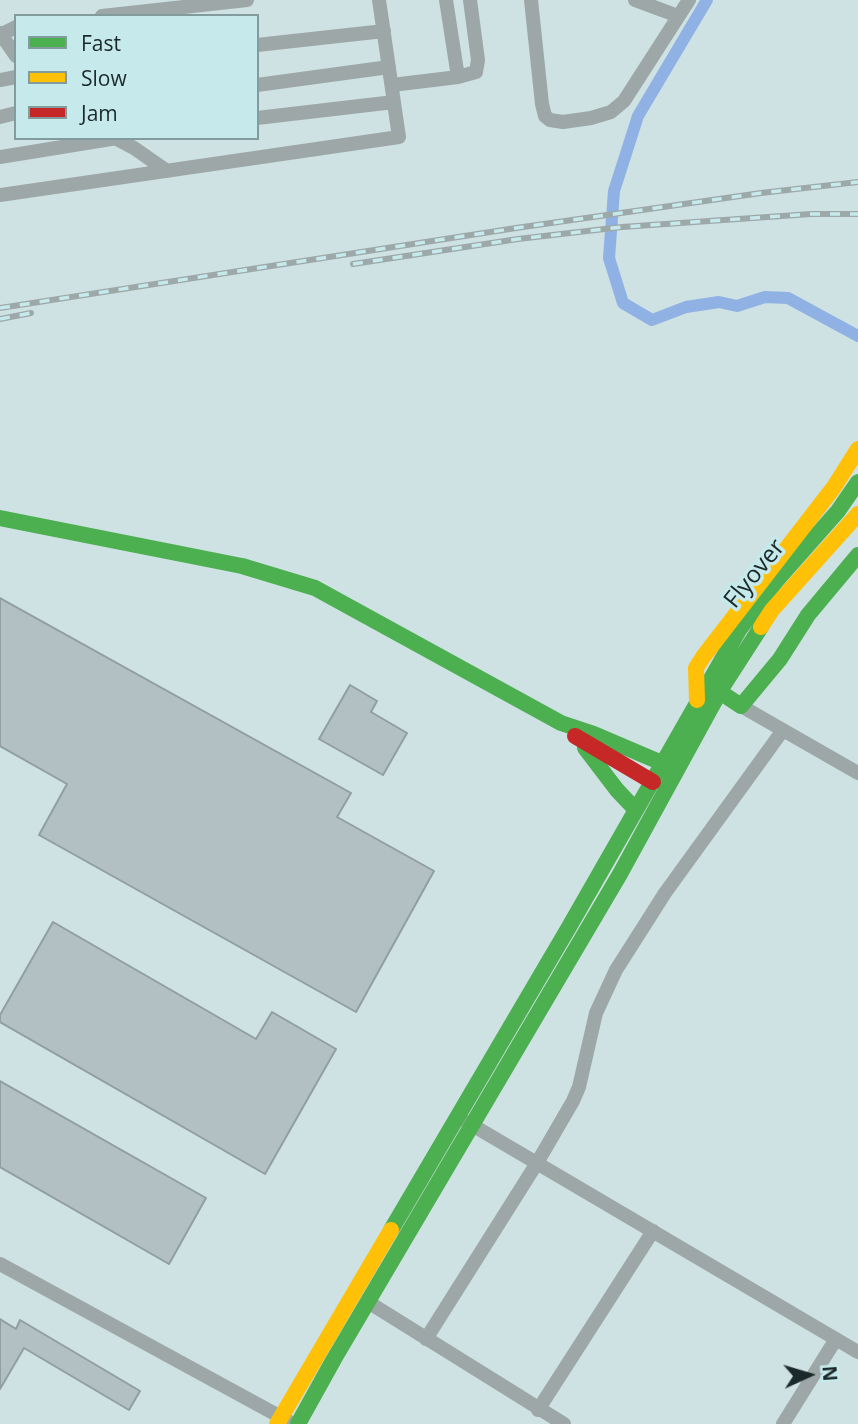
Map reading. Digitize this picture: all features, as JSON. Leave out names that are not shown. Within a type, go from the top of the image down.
[{"type":"main road","points":[[697,700],[696,668],[703,657],[834,486],[858,449]]},
{"type":"main road","name":"Flyover","points":[[465,1121],[635,809],[739,630],[776,580],[838,511],[858,482]]},
{"type":"main road","name":"Flyover","points":[[465,1121],[620,874],[720,692],[772,610],[856,516]]},
{"type":"main road","points":[[0,518],[242,566],[315,588],[561,723],[662,763]]},
{"type":"main road","points":[[720,692],[741,706],[780,659],[808,615],[858,555]]},
{"type":"main road","points":[[561,723],[579,739],[653,782]]},
{"type":"main road","points":[[579,739],[617,790],[635,809]]},
{"type":"main road","points":[[287,1422],[309,1406],[465,1121]]},
{"type":"main road","points":[[287,1422],[293,1395],[465,1121]]},
{"type":"street","points":[[120,14],[247,0]]},
{"type":"street","points":[[0,195],[399,137],[379,0]]},
{"type":"street","points":[[446,0],[454,78]]},
{"type":"street","points":[[392,85],[472,75],[478,68],[470,0]]},
{"type":"street","points":[[530,0],[545,116],[550,120],[562,122],[611,112],[624,101],[689,0]]},
{"type":"street","points":[[635,0],[678,16]]},
{"type":"street","points":[[259,45],[384,31]]},
{"type":"street","points":[[0,34],[14,53]]},
{"type":"street","points":[[259,85],[389,67]]},
{"type":"street","points":[[259,118],[394,102]]},
{"type":"street","points":[[0,157],[104,140]]},
{"type":"street","points":[[120,140],[167,171]]},
{"type":"street","points":[[741,706],[858,774]]},
{"type":"street","points":[[425,1339],[560,1126],[579,1087],[594,1021],[615,970],[665,893],[783,730]]},
{"type":"street","points":[[465,1121],[858,1352]]},
{"type":"street","points":[[538,1410],[653,1231]]},
{"type":"street","points":[[0,1264],[287,1422]]},
{"type":"street","points":[[368,1302],[538,1410],[565,1424]]},
{"type":"street","points":[[783,1424],[836,1339]]},
{"type":"building","points":[[0,598],[351,793],[337,817],[434,871],[356,1012],[39,835],[67,784],[0,746]]},
{"type":"building","points":[[350,685],[377,701],[371,712],[407,733],[383,775],[319,739]]},
{"type":"building","points":[[53,922],[256,1039],[272,1012],[336,1049],[265,1174],[0,1022],[0,1015]]},
{"type":"building","points":[[0,1081],[206,1198],[169,1264],[0,1167]]},
{"type":"building","points":[[0,1319],[16,1329],[20,1320],[140,1391],[129,1410],[24,1348],[0,1389]]},
{"type":"waterway","points":[[707,0],[638,116],[614,191],[609,258],[623,303],[652,320],[686,307],[719,302],[737,306],[765,297],[788,298],[858,336]]},
{"type":"railway","points":[[0,308],[516,228],[858,182]]},
{"type":"railway","points":[[353,264],[518,239],[622,227],[811,214],[858,214]]},
{"type":"railway","points":[[0,319],[31,313]]},
{"type":"traffic: fast","points":[[391,1230],[739,630],[777,580],[838,511],[858,482]]},
{"type":"traffic: fast","points":[[0,518],[242,566],[315,588],[561,723],[662,763]]},
{"type":"traffic: fast","points":[[720,692],[741,706],[780,659],[808,615],[858,555]]},
{"type":"traffic: fast","points":[[298,1424],[620,874],[723,686],[761,627]]},
{"type":"traffic: fast","points":[[585,748],[635,809]]},
{"type":"traffic: slow","points":[[697,700],[696,668],[703,657],[834,487],[858,449]]},
{"type":"traffic: slow","points":[[761,627],[772,610],[858,514]]},
{"type":"traffic: slow","points":[[277,1424],[391,1230]]},
{"type":"traffic: jam","points":[[575,736],[653,782]]}]
